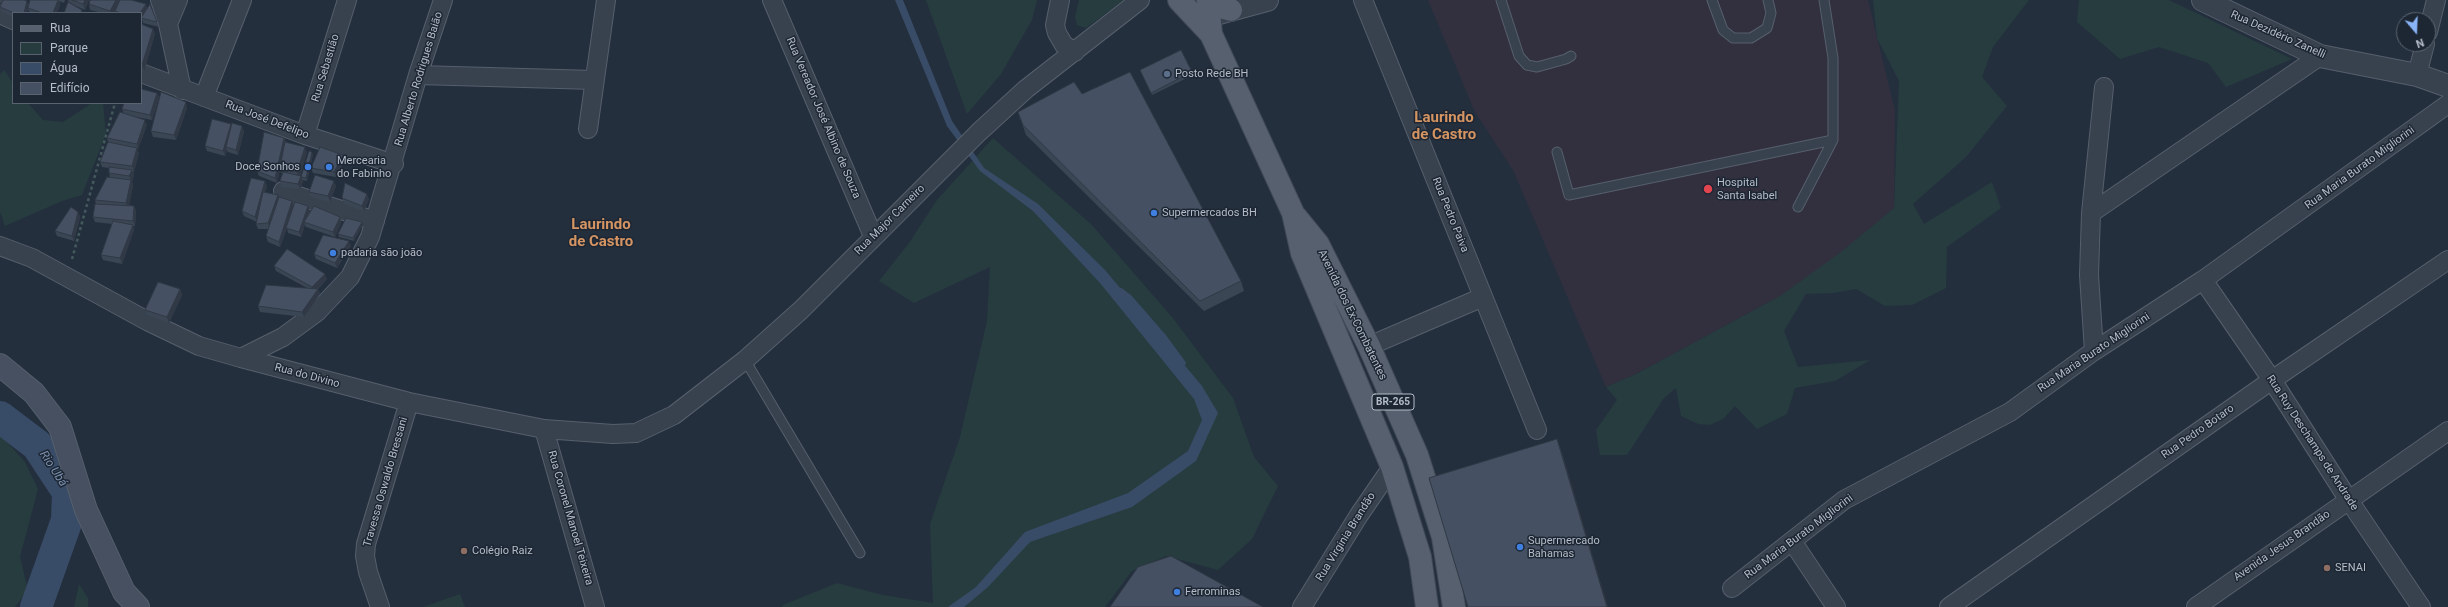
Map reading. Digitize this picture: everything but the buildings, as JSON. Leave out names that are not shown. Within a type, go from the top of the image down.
[{"type":"main road","name":"Avenida dos Ex-Combatentes","points":[[1179,0],[1212,13],[1293,213],[1302,253],[1392,467],[1420,557],[1427,607]]},
{"type":"main road","name":"Avenida dos Ex-Combatentes","points":[[1293,213],[1318,244],[1369,346],[1417,455],[1443,537],[1454,607]]},
{"type":"main road","points":[[0,365],[34,393],[60,427],[86,510],[124,592],[138,607]]},
{"type":"street","points":[[168,24],[178,0]]},
{"type":"street","points":[[204,97],[242,0]]},
{"type":"street","name":"Rua Sebastião","points":[[305,135],[347,0]]},
{"type":"street","name":"Rua Alberto Rodrigues Baião","points":[[241,358],[283,337],[317,312],[350,277],[370,237],[394,164],[418,75],[444,0]]},
{"type":"street","points":[[588,130],[606,0]]},
{"type":"street","name":"Rua Vereador José Albino de Souza","points":[[772,0],[873,236]]},
{"type":"street","points":[[1060,0],[1055,25],[1057,33],[1064,45],[1074,52]]},
{"type":"street","name":"Rua Major Carneiro","points":[[636,433],[656,425],[674,415],[745,360],[807,304],[948,162],[1026,89],[1140,0]]},
{"type":"street","points":[[1212,13],[1268,0]]},
{"type":"street","name":"Rua Pedro Paiva","points":[[1363,0],[1537,430]]},
{"type":"street","name":"Rua Dezidério Zanelli","points":[[2203,0],[2320,56],[2417,75],[2448,86]]},
{"type":"street","points":[[2433,12],[2436,0]]},
{"type":"street","points":[[157,1],[168,24],[182,90]]},
{"type":"street","points":[[0,14],[12,20]]},
{"type":"street","points":[[2417,75],[2423,52]]},
{"type":"street","points":[[2091,213],[2320,56]]},
{"type":"street","name":"Rua José Defelipo","points":[[142,73],[182,90],[305,135],[394,164]]},
{"type":"street","points":[[418,75],[595,80]]},
{"type":"street","points":[[2094,351],[2088,275],[2091,213],[2104,87]]},
{"type":"street","name":"Rua Maria Burato Migliorini","points":[[1732,588],[1844,500],[2010,412],[2094,351],[2203,280],[2448,104]]},
{"type":"street","points":[[282,191],[375,221]]},
{"type":"street","name":"Rua do Divino","points":[[0,246],[32,258],[149,322],[199,346],[409,402],[544,429],[613,434],[636,433]]},
{"type":"street","name":"Rua Pedro Botaro","points":[[1949,607],[2272,380],[2448,260]]},
{"type":"street","name":"Rua Ruy Deschamps de Andrade","points":[[2203,280],[2272,380],[2348,500],[2421,607]]},
{"type":"street","points":[[1369,346],[1483,297]]},
{"type":"street","name":"Travessa Oswaldo Bressani","points":[[380,607],[368,572],[366,544],[409,402]]},
{"type":"street","name":"Rua Coronel Manoel Teixeira","points":[[544,429],[595,607]]},
{"type":"street","name":"Avenida Jesus Brandão","points":[[2196,607],[2448,430]]},
{"type":"street","name":"Rua Virginia Brandão","points":[[1302,607],[1359,515],[1392,467]]},
{"type":"street","points":[[1792,541],[1836,607]]},
{"type":"lane","points":[[1501,0],[1519,56],[1527,65],[1537,67],[1551,64],[1572,56]]},
{"type":"lane","points":[[1712,0],[1723,30],[1733,38],[1751,38],[1767,28],[1771,13],[1768,0]]},
{"type":"lane","points":[[1798,208],[1832,140],[1833,58],[1824,0]]},
{"type":"lane","points":[[1557,152],[1569,195],[1832,140]]},
{"type":"lane","points":[[745,360],[860,553]]},
{"type":"path","points":[[67,277],[115,104]]},
{"type":"shaded area","name":"Hospital Santa Isabel","points":[[1428,0],[1868,0],[1895,111],[1894,208],[1831,261],[1780,296],[1638,373],[1606,387],[1513,170],[1475,112]]},
{"type":"green space","points":[[926,0],[1037,0],[1032,20],[1001,74],[967,114]]},
{"type":"green space","points":[[1079,0],[1124,0],[1086,28],[1077,25],[1075,17]]},
{"type":"green space","points":[[1873,0],[2029,0],[1993,47],[1982,77],[2007,106],[1966,157],[1913,204],[1924,224],[1992,182],[2001,208],[1947,247],[1946,288],[1912,305],[1885,306],[1856,289],[1834,293],[1806,294],[1784,331],[1798,367],[1870,360],[1835,381],[1795,388],[1787,414],[1757,429],[1735,406],[1723,419],[1710,425],[1698,424],[1681,416],[1676,388],[1664,398],[1627,455],[1600,455],[1596,430],[1617,400],[1606,387],[1638,373],[1780,296],[1841,252],[1894,208],[1899,81],[1877,38]]},
{"type":"green space","points":[[2079,0],[2169,0],[2292,59],[2226,87],[2208,63],[2159,47],[2120,59],[2077,22]]},
{"type":"green space","points":[[4,70],[12,82],[12,104],[29,104],[43,120],[63,122],[90,104],[103,104],[106,134],[82,195],[62,201],[5,226],[0,212],[0,74]]},
{"type":"green space","points":[[993,138],[1092,225],[1172,317],[1233,398],[1254,457],[1278,486],[1252,539],[1218,570],[1166,556],[1132,571],[1105,607],[782,607],[783,605],[837,583],[883,595],[933,603],[930,524],[960,437],[987,321],[990,267],[914,303],[879,281],[909,243],[937,200]]},
{"type":"green space","points":[[0,434],[25,462],[38,489],[20,557],[28,590],[15,607],[0,607]]},
{"type":"green space","points":[[79,584],[88,598],[88,607],[74,607]]},
{"type":"green space","points":[[460,594],[465,607],[423,607]]},
{"type":"water","points":[[895,0],[903,0],[952,121],[984,168],[1038,204],[1105,270],[1202,386],[1218,413],[1196,461],[1132,507],[1030,542],[988,587],[964,607],[948,607],[976,587],[1025,532],[1128,493],[1188,451],[1202,420],[1194,399],[1100,283],[1033,211],[980,171],[947,126]]},
{"type":"waterway","points":[[1121,291],[1130,298],[1164,337],[1183,363]]},
{"type":"waterway","name":"Rio Ubá","points":[[0,417],[37,445],[68,492],[67,520],[36,607]]},
{"type":"place","name":"Posto Rede BH","points":[[1167,74]]},
{"type":"place","name":"Doce Sonhos","points":[[308,167]]},
{"type":"place","name":"Mercearia do Fabinho","points":[[329,167]]},
{"type":"place","name":"Hospital Santa Isabel","points":[[1708,189]]},
{"type":"place","name":"Supermercados BH","points":[[1154,213]]},
{"type":"place","name":"padaria são joão","points":[[333,253]]},
{"type":"place","name":"Supermercado Bahamas","points":[[1520,547]]},
{"type":"place","name":"Colégio Raiz","points":[[464,551]]},
{"type":"place","name":"SENAI","points":[[2327,568]]},
{"type":"place","name":"Ferrominas","points":[[1177,592]]},
{"type":"district","name":"Laurindo de Castro","points":[[1444,126]]},
{"type":"district","name":"Laurindo de Castro","points":[[601,234]]}]
